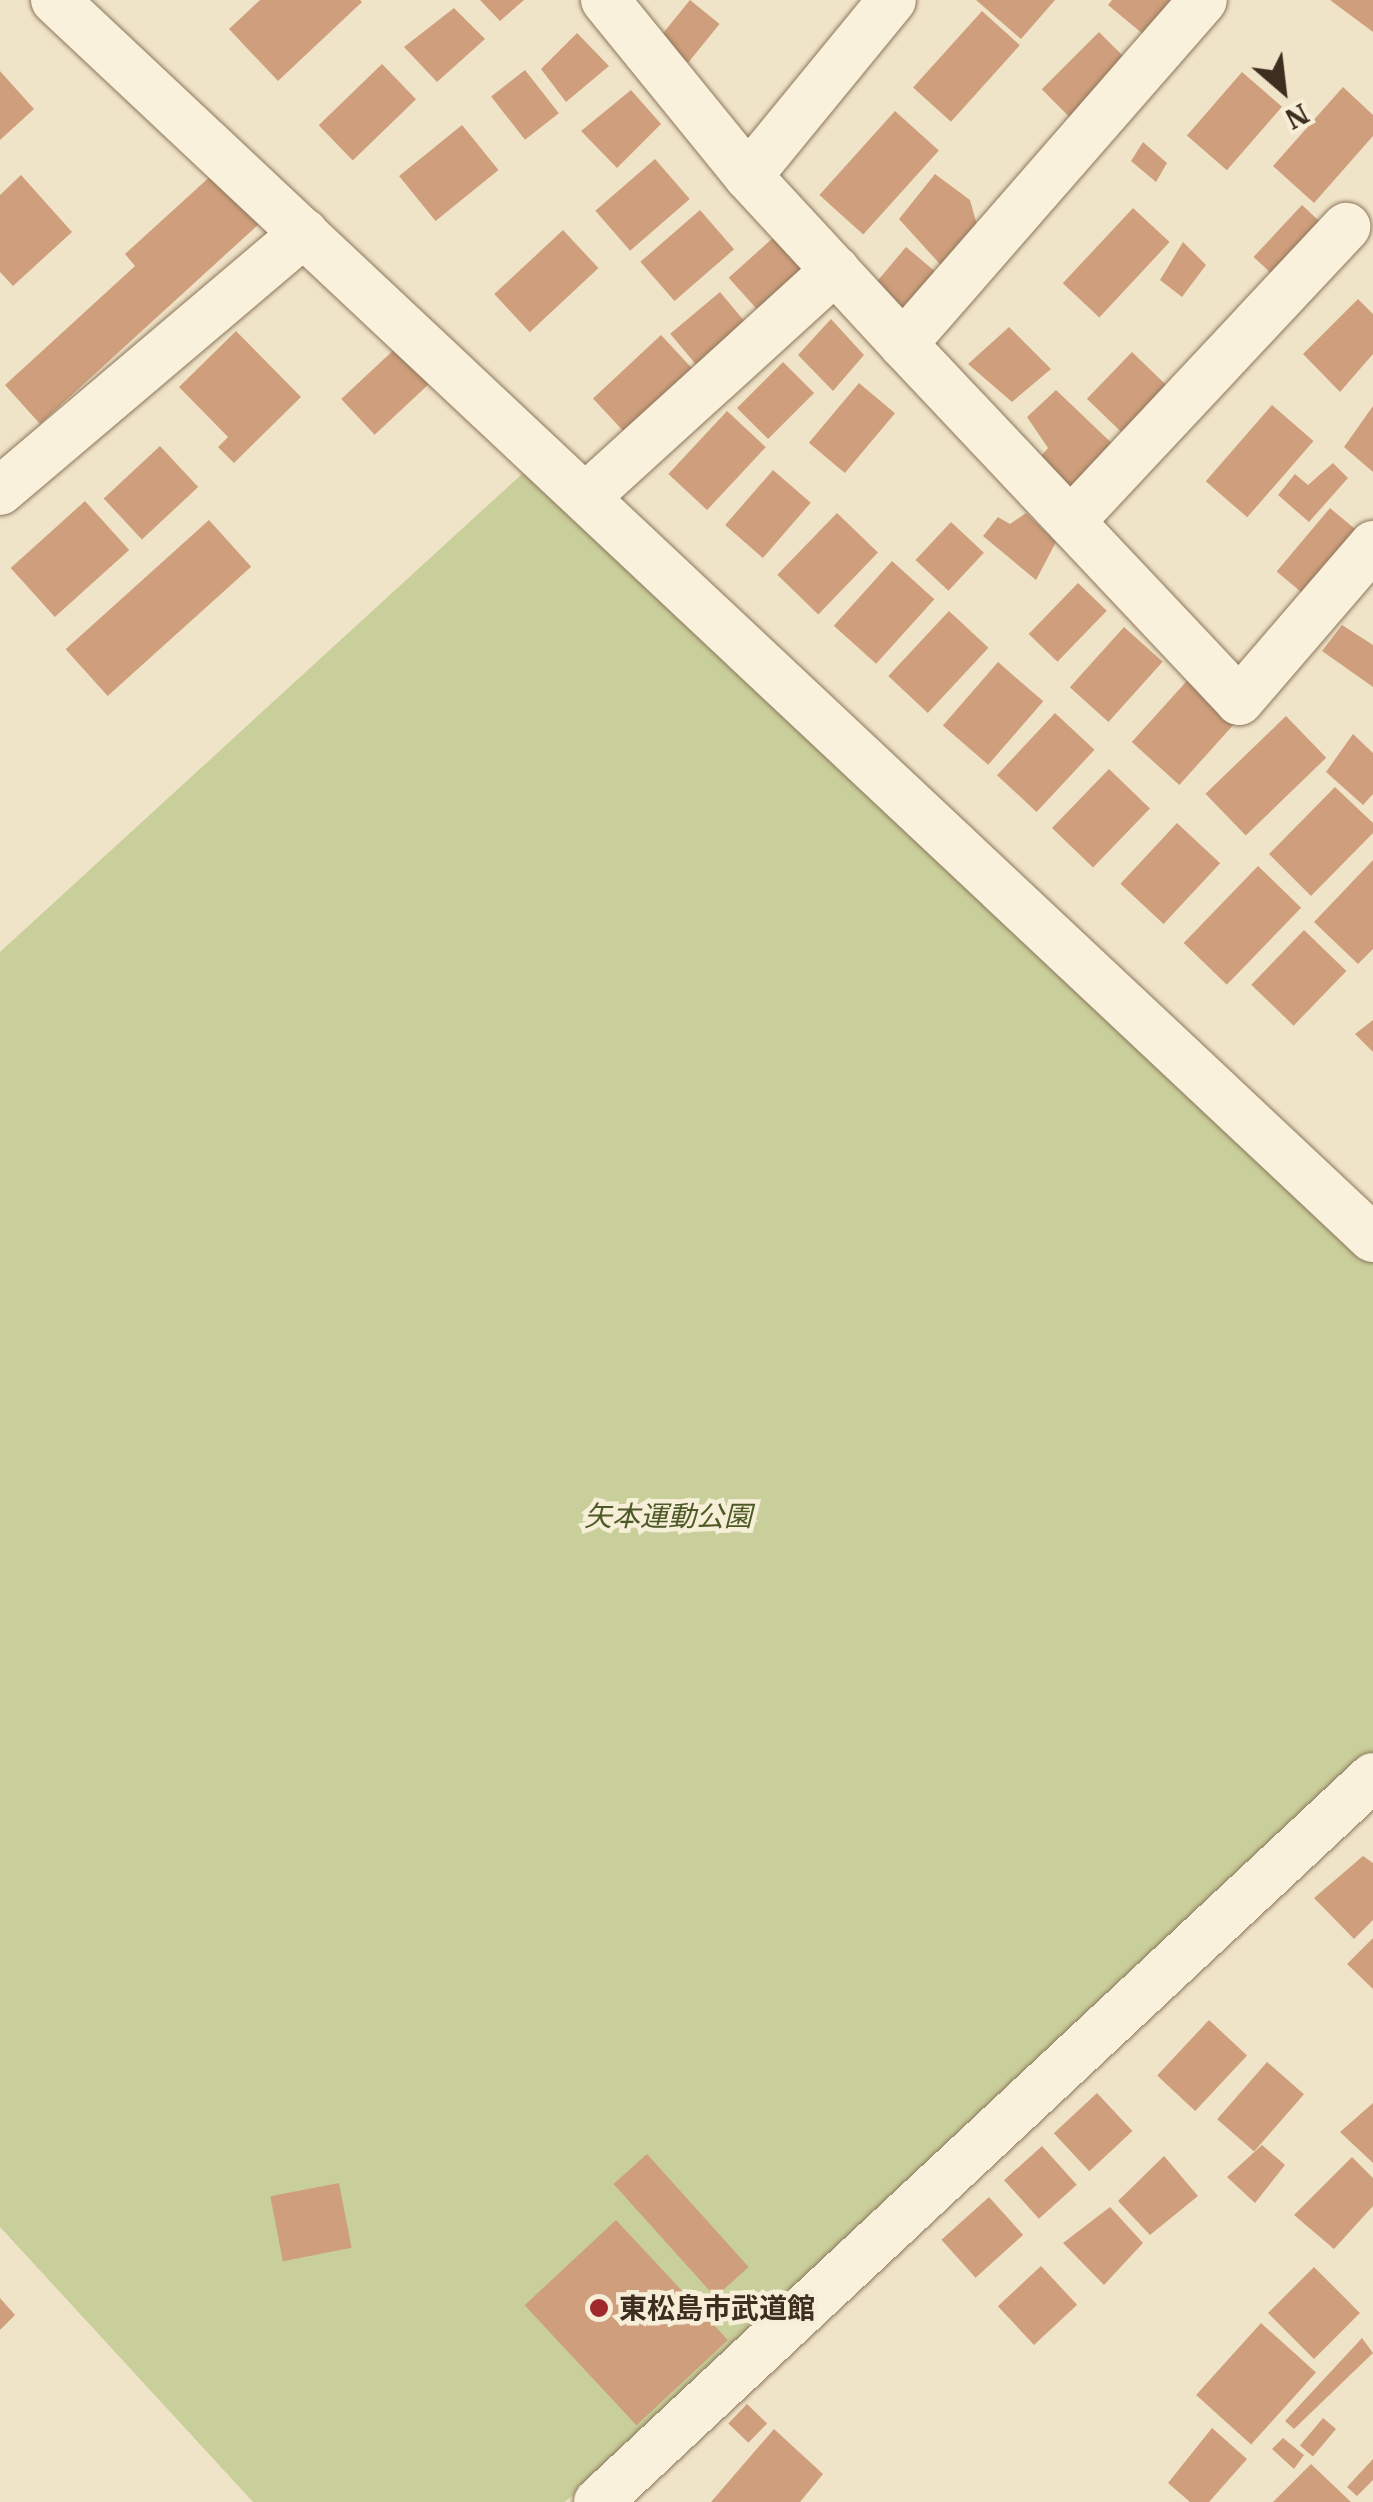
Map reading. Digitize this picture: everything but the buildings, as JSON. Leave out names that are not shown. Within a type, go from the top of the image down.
[{"type":"street","points":[[54,0],[587,496],[1373,1238]]},
{"type":"street","points":[[605,0],[748,176],[1239,701],[1373,545]]},
{"type":"street","points":[[748,176],[892,0]]},
{"type":"street","points":[[903,344],[1203,0]]},
{"type":"street","points":[[1071,521],[1346,227]]},
{"type":"street","points":[[0,491],[304,233]]},
{"type":"street","points":[[587,496],[835,270]]},
{"type":"street","points":[[598,2502],[1363,1804]]},
{"type":"green space","name":"矢本運動公園","points":[[523,473],[1373,1263],[1373,1755],[1122,2006],[565,2502],[253,2502],[0,2227],[0,952]]},
{"type":"place","name":"東松島市武道館","points":[[599,2308]]}]
